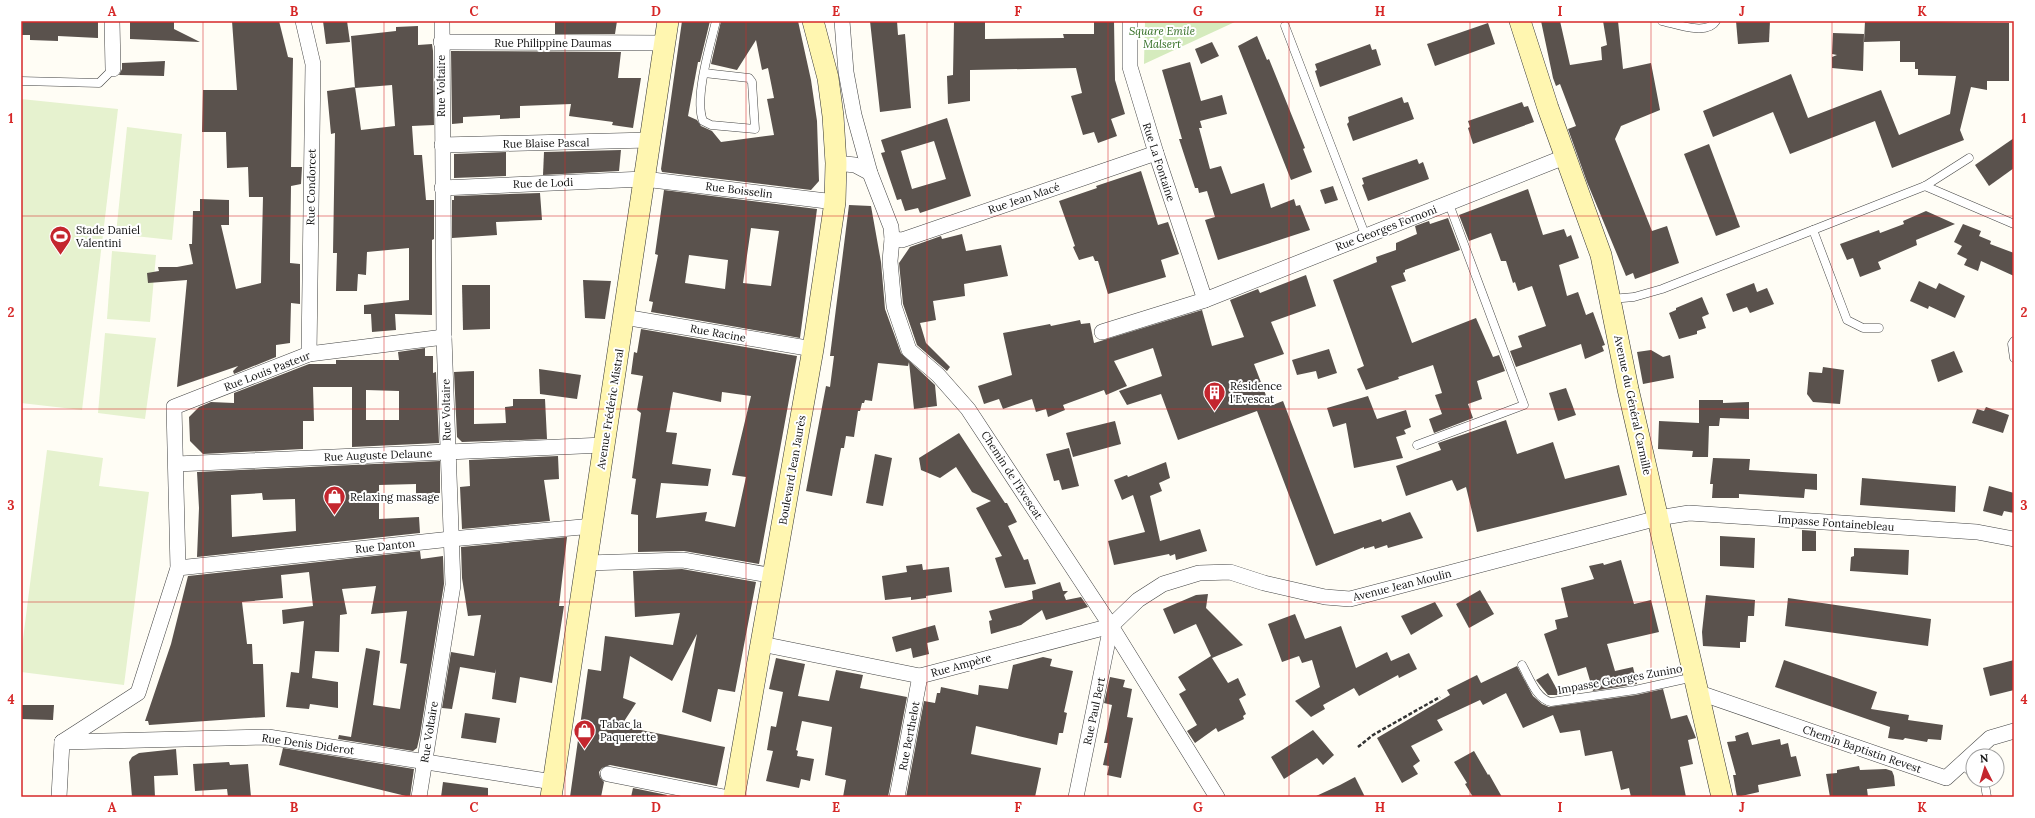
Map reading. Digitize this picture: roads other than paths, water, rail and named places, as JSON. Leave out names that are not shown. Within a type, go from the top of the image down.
[{"type":"main road","name":"Avenue Frédéric Mistral","points":[[552,789],[668,21]]},
{"type":"main road","name":"Boulevard Jean Jaurès","points":[[734,797],[813,349],[835,202],[836,152],[828,78],[813,21]]},
{"type":"main road","name":"Avenue du Général Carmille","points":[[1520,21],[1548,108],[1567,156],[1601,255],[1628,389],[1722,797]]},
{"type":"street","points":[[112,21],[113,69]]},
{"type":"street","name":"Rue Condorcet","points":[[303,21],[313,64],[308,354]]},
{"type":"street","name":"Rue Voltaire","points":[[419,797],[453,585],[447,453],[444,337],[442,21]]},
{"type":"street","points":[[842,21],[846,72],[860,139],[870,173]]},
{"type":"street","name":"Rue La Fontaine","points":[[1130,21],[1130,67],[1156,153],[1205,300]]},
{"type":"street","name":"Rue Philippine Daumas","points":[[441,42],[665,43]]},
{"type":"street","points":[[860,139],[836,152],[870,173]]},
{"type":"street","name":"Rue Blaise Pascal","points":[[442,145],[650,140]]},
{"type":"street","name":"Rue Jean Macé","points":[[892,239],[902,240],[1156,153]]},
{"type":"street","name":"Rue Georges Fornoni","points":[[1102,332],[1205,300],[1567,156]]},
{"type":"street","name":"Chemin de l'Evescat","points":[[870,173],[891,227],[892,239],[890,261],[894,306],[909,350],[938,375],[968,408],[1111,626],[1217,797]]},
{"type":"street","name":"Rue de Lodi","points":[[442,188],[644,179]]},
{"type":"street","name":"Rue Boisselin","points":[[644,179],[835,202]]},
{"type":"street","name":"Rue Racine","points":[[624,317],[813,349]]},
{"type":"street","name":"Rue Louis Pasteur","points":[[176,464],[174,407],[308,354],[444,337]]},
{"type":"street","name":"Rue Auguste Delaune","points":[[176,464],[604,445]]},
{"type":"street","points":[[59,797],[62,742],[138,692],[178,568],[176,464]]},
{"type":"street","name":"Impasse Fontainebleau","points":[[1658,518],[1689,513],[1977,532],[2014,539]]},
{"type":"street","name":"Avenue Jean Moulin","points":[[1111,626],[1138,600],[1163,584],[1199,574],[1230,572],[1264,583],[1326,597],[1350,599],[1370,595],[1658,518]]},
{"type":"street","name":"Rue Danton","points":[[178,568],[451,539],[592,526]]},
{"type":"street","points":[[587,563],[683,560],[774,576]]},
{"type":"street","name":"Rue Ampère","points":[[762,644],[920,676],[1111,626]]},
{"type":"street","name":"Rue Paul Bert","points":[[1076,797],[1111,626]]},
{"type":"street","name":"Rue Berthelot","points":[[897,797],[920,676]]},
{"type":"street","name":"Chemin Baptistin Revest","points":[[1695,685],[1946,778],[1990,738],[2014,731]]},
{"type":"street","name":"Rue Denis Diderot","points":[[62,742],[268,737],[425,761],[552,789]]},
{"type":"street","points":[[608,774],[724,797]]},
{"type":"lane","points":[[704,73],[749,78],[752,82],[755,129],[711,125],[703,121],[700,114],[704,73],[716,21]]},
{"type":"lane","points":[[1662,21],[1704,28],[1715,24],[1716,21]]},
{"type":"lane","points":[[1285,26],[1366,236]]},
{"type":"lane","points":[[21,81],[100,84],[113,69]]},
{"type":"lane","points":[[1611,299],[1634,297],[1662,289],[1925,186],[1969,158]]},
{"type":"lane","points":[[1925,186],[2014,224]]},
{"type":"lane","points":[[1417,445],[1524,405],[1449,204]]},
{"type":"lane","points":[[1813,230],[1846,320],[1863,328],[1879,328]]},
{"type":"lane","points":[[2014,341],[2012,344],[2014,358]]},
{"type":"lane","name":"Impasse Georges Zunino","points":[[1522,665],[1540,696],[1546,701],[1551,702],[1635,690],[1695,685]]},
{"type":"lane","points":[[1961,763],[1965,767]]},
{"type":"place","name":"Stade Daniel Valentini","points":[[61,256]]},
{"type":"place","name":"Résidence l'Evescat","points":[[1215,412]]},
{"type":"place","name":"Relaxing massage","points":[[334,516]]},
{"type":"place","name":"Tabac la Paquerette","points":[[584,750]]},
{"type":"park label","name":"Square Emile Malsert","points":[[1162,37]]}]
